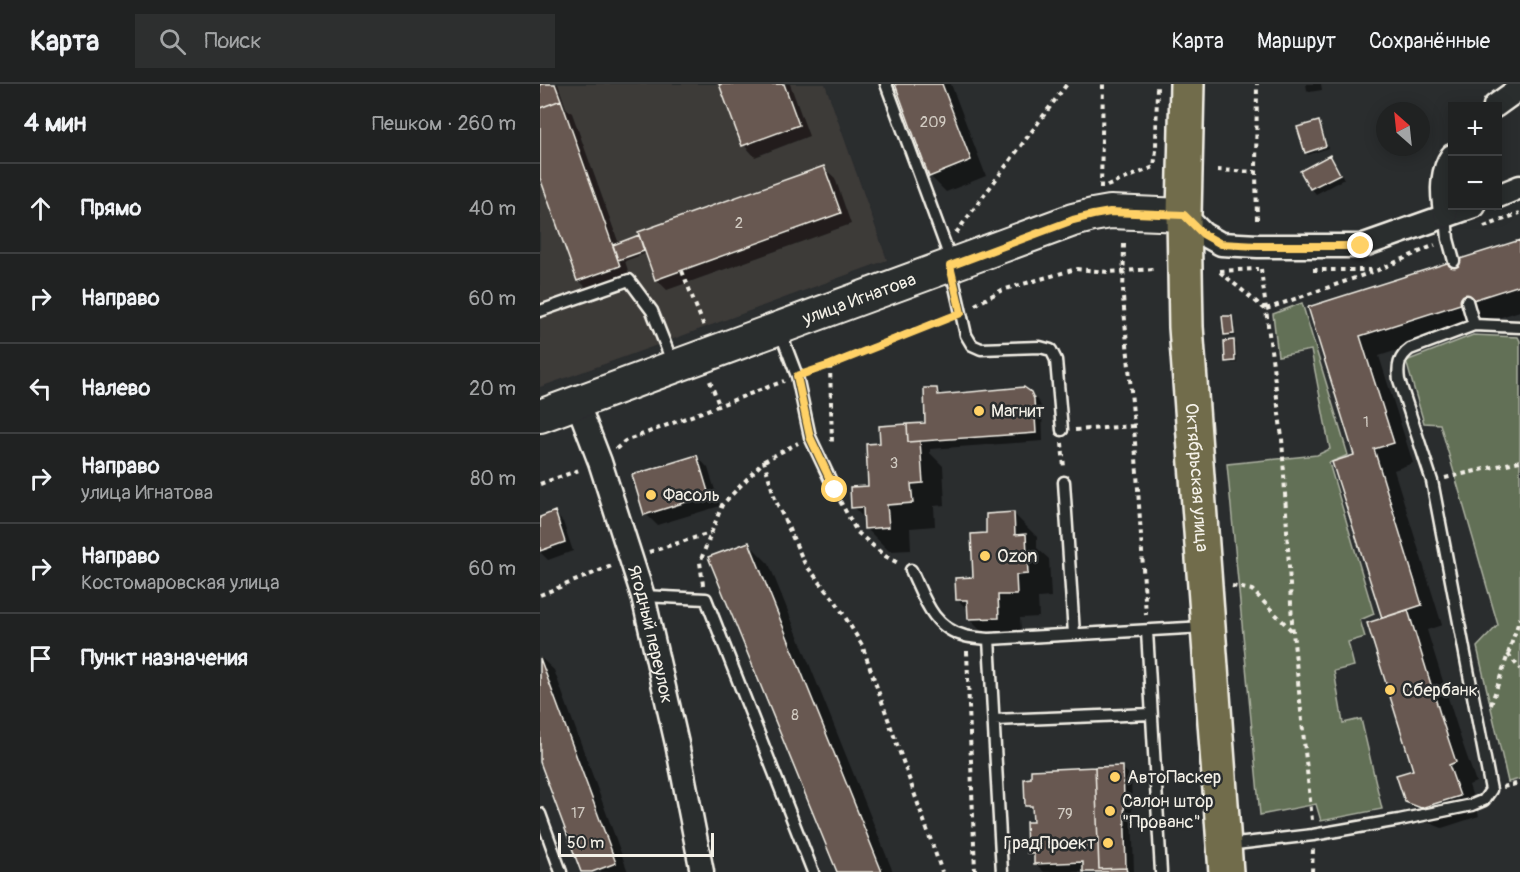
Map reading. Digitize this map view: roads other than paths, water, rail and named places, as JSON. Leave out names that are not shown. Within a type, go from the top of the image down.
[{"type":"main road","name":"Октябрьская улица","points":[[1187,84],[1184,215],[1186,327],[1225,859]]},
{"type":"main road","name":"улица Игнатова","points":[[540,416],[779,328],[948,256],[1073,220],[1110,212],[1184,215]]},
{"type":"street","points":[[1500,102],[1520,88]]},
{"type":"street","points":[[1446,216],[1442,192],[1448,165]]},
{"type":"street","points":[[1502,194],[1520,187]]},
{"type":"street","points":[[1184,215],[1203,234],[1221,244],[1361,246],[1463,210]]},
{"type":"street","name":"Ягодный переулок","points":[[577,402],[600,462],[643,596],[677,744],[702,872]]},
{"type":"lane","points":[[886,84],[948,256],[966,335],[972,345],[981,350],[1040,347],[1051,350],[1056,360],[1062,430]]},
{"type":"lane","points":[[1446,216],[1448,240],[1454,261]]},
{"type":"lane","points":[[540,311],[629,280],[652,311],[674,367]]},
{"type":"lane","points":[[1467,301],[1474,325]]},
{"type":"lane","points":[[1225,859],[1313,835],[1472,805],[1484,800],[1491,790],[1432,480],[1399,380],[1398,370],[1403,354],[1410,349],[1474,325],[1520,327]]},
{"type":"lane","points":[[779,328],[797,376],[810,437],[835,490]]},
{"type":"lane","points":[[1064,482],[1074,634]]},
{"type":"lane","points":[[911,570],[932,615],[950,631],[966,637],[989,639],[1208,627]]},
{"type":"lane","points":[[643,596],[706,599],[813,872]]},
{"type":"lane","points":[[1147,631],[1161,872]]},
{"type":"lane","points":[[989,639],[1002,872]]},
{"type":"lane","points":[[994,720],[1151,714]]},
{"type":"lane","points":[[540,814],[561,872]]},
{"type":"place","name":"Магнит","points":[[979,411]]},
{"type":"place","name":"Фасоль","points":[[651,495]]},
{"type":"place","name":"Ozon","points":[[985,556]]},
{"type":"place","name":"Сбербанк","points":[[1390,690]]},
{"type":"place","name":"АвтоПаскер","points":[[1115,777]]},
{"type":"place","name":"Салон штор \"Прованс\"","points":[[1110,811]]},
{"type":"place","name":"ГрадПроект","points":[[1108,843]]}]
